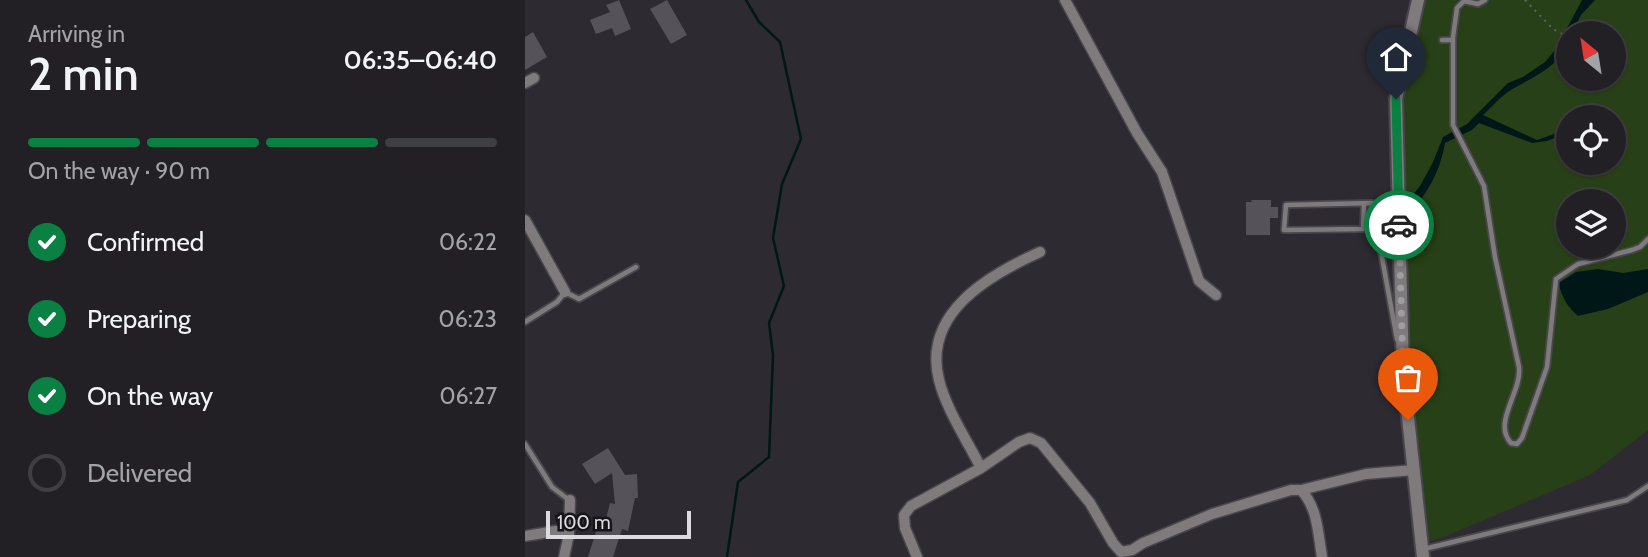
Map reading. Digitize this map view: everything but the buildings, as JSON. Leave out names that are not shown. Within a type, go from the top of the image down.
[{"type":"street","points":[[1065,0],[1137,133],[1162,172],[1199,281],[1216,295]]},
{"type":"street","points":[[1418,0],[1396,99],[1403,371],[1423,553]]},
{"type":"street","points":[[525,220],[565,292]]},
{"type":"street","points":[[981,468],[939,380],[939,342],[945,323],[967,295],[1009,266],[1040,252]]},
{"type":"street","points":[[917,557],[905,527],[904,515],[911,506],[1030,438],[1041,443],[1090,503],[1121,552],[1132,550],[1212,514],[1291,490],[1366,474],[1413,470]]},
{"type":"street","points":[[1301,490],[1314,510],[1322,557]]},
{"type":"street","points":[[563,557],[569,534],[570,500]]},
{"type":"street","points":[[525,536],[555,531],[569,534]]},
{"type":"lane","points":[[1485,0],[1478,4],[1461,2],[1457,8],[1453,40],[1454,129],[1485,186],[1491,235],[1519,367],[1518,384],[1504,423],[1505,435],[1511,443],[1517,444],[1522,438],[1547,368],[1556,279],[1579,264],[1632,250],[1648,239]]},
{"type":"lane","points":[[1441,40],[1453,40]]},
{"type":"lane","points":[[1364,204],[1363,229],[1284,230],[1286,205],[1372,203],[1403,371]]},
{"type":"lane","points":[[525,322],[557,302],[565,292],[579,299],[636,267]]},
{"type":"lane","points":[[525,443],[552,488],[570,500]]},
{"type":"lane","points":[[1423,553],[1627,500],[1648,486]]},
{"type":"path","points":[[1525,0],[1540,18],[1556,30]]},
{"type":"green space","points":[[1422,0],[1648,0],[1648,430],[1590,475],[1444,537],[1426,542],[1406,372],[1402,93]]},
{"type":"shaded area","points":[[1582,0],[1595,0],[1578,21],[1571,21]]},
{"type":"shaded area","points":[[1556,49],[1555,62],[1505,94],[1483,115],[1537,140],[1556,133],[1556,138],[1532,143],[1479,123],[1472,130],[1445,143],[1440,163],[1426,193],[1404,216],[1402,208],[1420,186],[1443,137],[1467,124],[1508,83],[1523,77],[1545,62]]},
{"type":"shaded area","points":[[1598,269],[1623,273],[1648,269],[1648,292],[1608,309],[1578,316],[1571,310],[1559,283],[1576,272]]},
{"type":"waterway","points":[[727,557],[738,482],[769,457],[773,355],[769,323],[784,286],[773,238],[782,184],[801,139],[780,42],[759,22],[746,0]]},
{"type":"way so far","points":[[1399,225],[1403,371],[1408,420]]},
{"type":"route","points":[[1396,99],[1399,225]]}]
